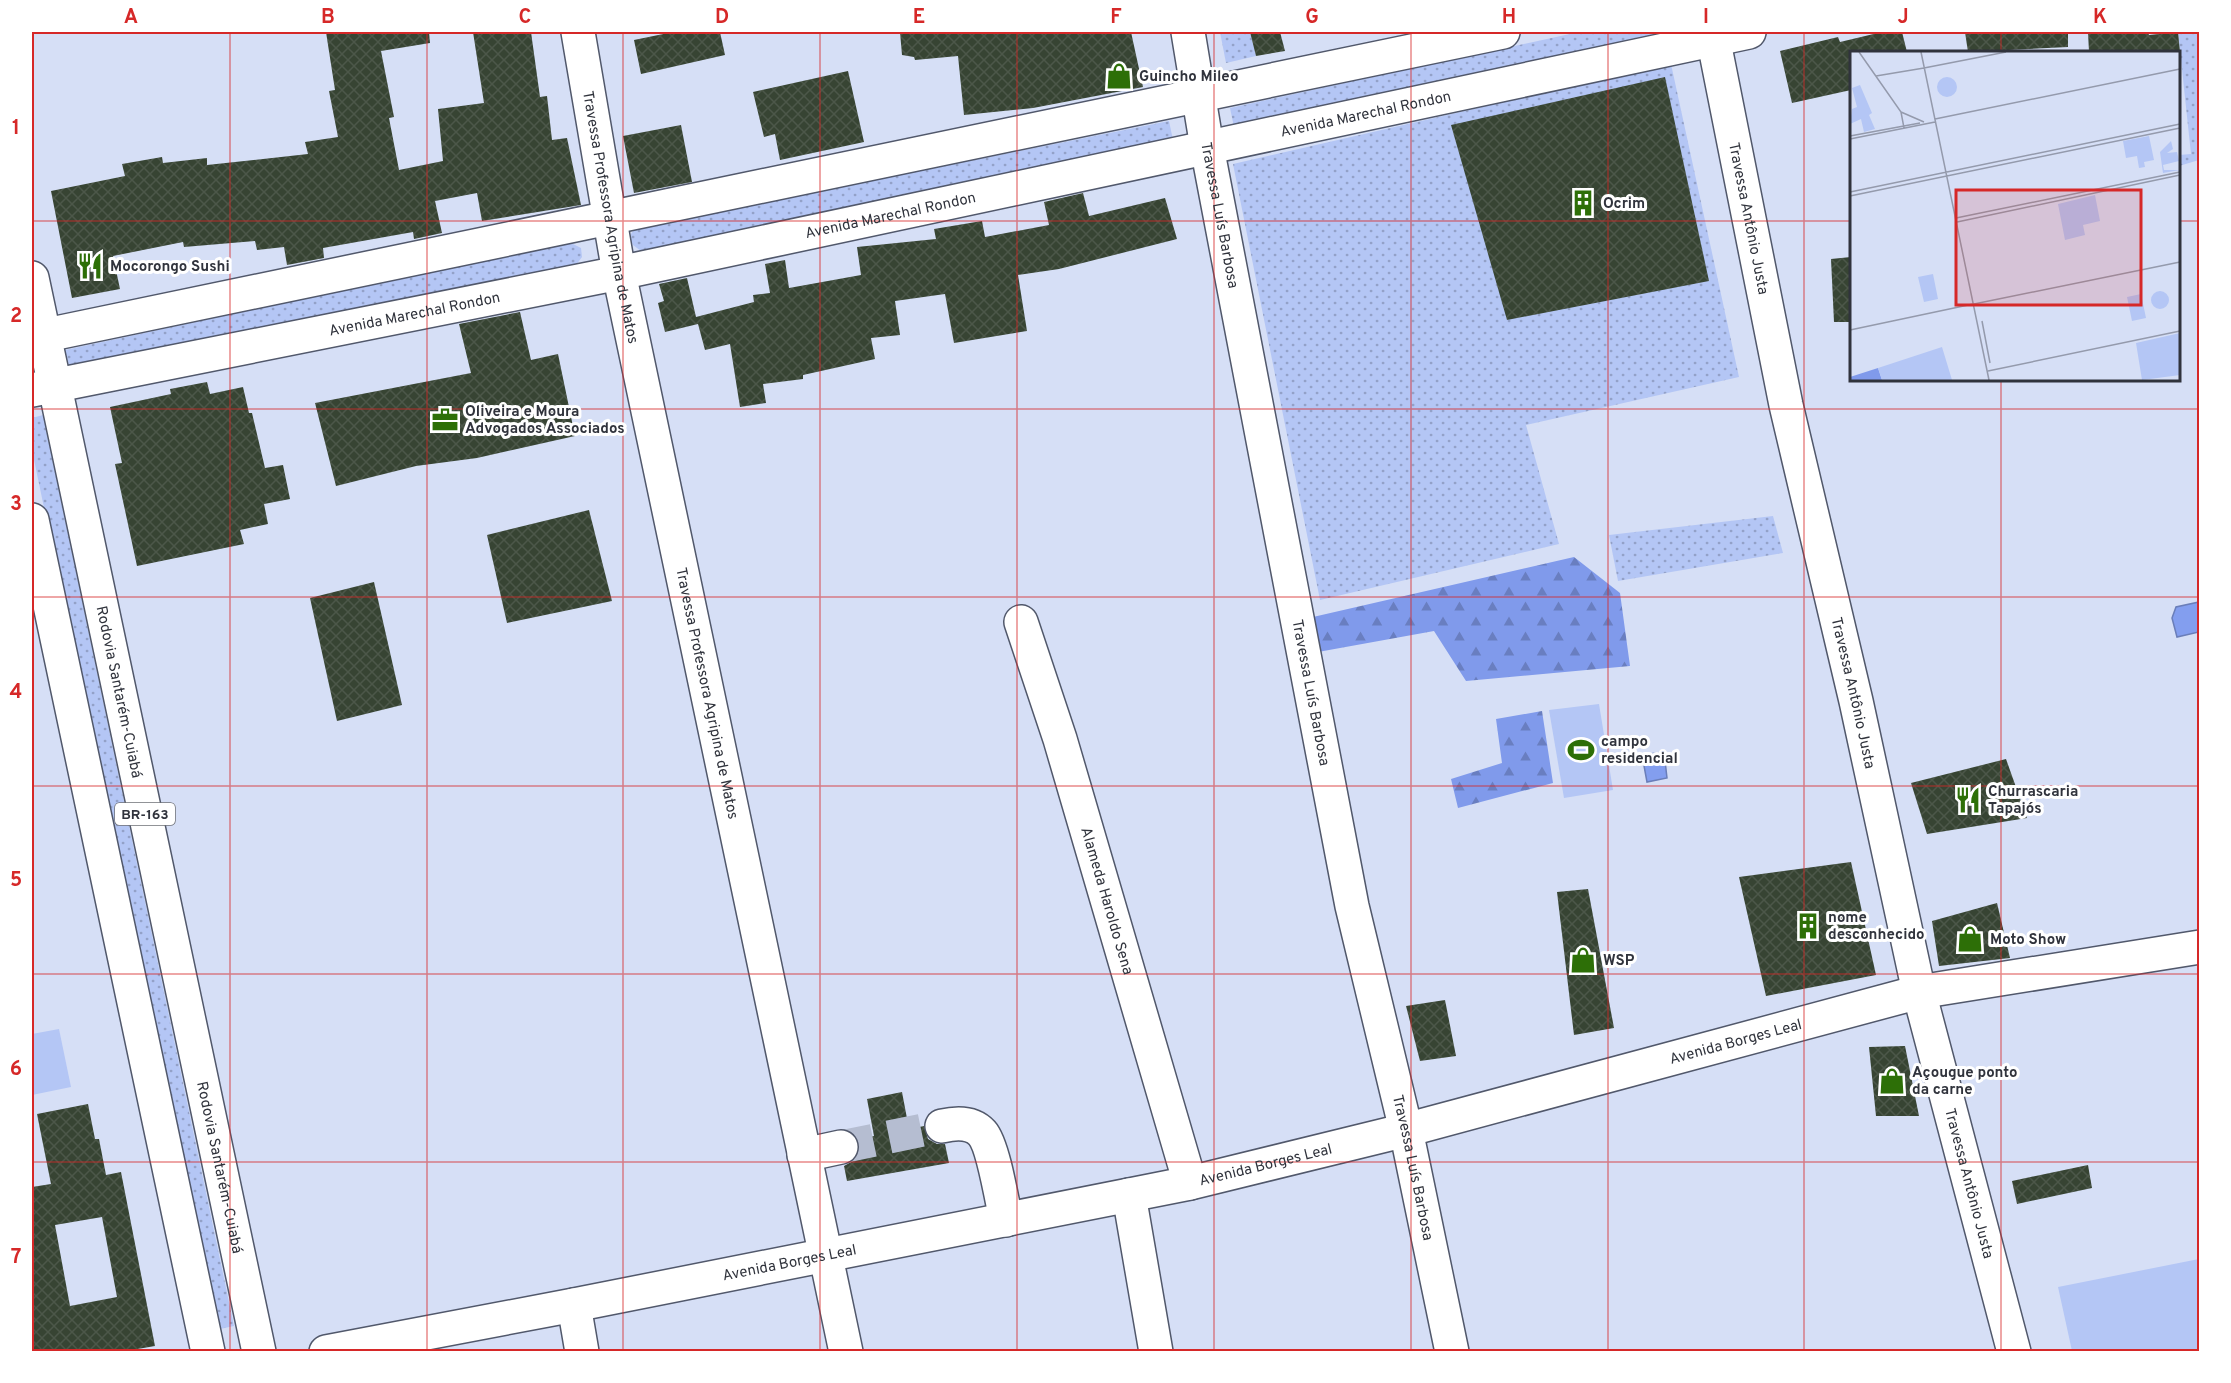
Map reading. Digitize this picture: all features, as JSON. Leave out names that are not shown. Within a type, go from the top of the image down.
[{"type":"main road","name":"Travessa Professora Agripina de Matos","points":[[578,32],[619,273],[846,1352]]},
{"type":"main road","name":"Travessa Luís Barbosa","points":[[1188,32],[1207,147],[1352,906],[1406,1130],[1452,1352]]},
{"type":"main road","points":[[38,337],[1503,32]]},
{"type":"main road","name":"Avenida Marechal Rondon","points":[[43,388],[619,273],[1207,147],[1713,35],[1749,32]]},
{"type":"main road","name":"Travessa Antônio Justa","points":[[1713,35],[1786,405],[1856,701],[1919,992],[2014,1352]]},
{"type":"main road","name":"Rodovia Santarém-Cuiabá","points":[[32,278],[43,388],[259,1352]]},
{"type":"main road","name":"BR-163","points":[[32,520],[208,1352]]},
{"type":"main road","name":"Alameda Haroldo Sena","points":[[1021,622],[1074,784],[1190,1183]]},
{"type":"main road","name":"Avenida Borges Leal","points":[[326,1352],[1190,1183],[1406,1130],[1919,992],[2199,947]]},
{"type":"main road","points":[[942,1126],[954,1123],[972,1126],[984,1135],[1006,1220]]},
{"type":"main road","points":[[804,1155],[841,1147]]},
{"type":"main road","points":[[1129,1195],[1156,1352]]},
{"type":"main road","points":[[574,1305],[582,1352]]},
{"type":"shaded area","points":[[1220,32],[1250,32],[1256,56],[1226,63]]},
{"type":"shaded area","points":[[1579,32],[1670,32],[1234,127],[1230,108]]},
{"type":"shaded area","points":[[2178,32],[2200,32],[2199,160],[2180,166],[2180,155],[2191,154]]},
{"type":"shaded area","points":[[1671,64],[1739,377],[1526,425],[1559,544],[1320,600],[1233,164]]},
{"type":"shaded area","points":[[1169,121],[1173,140],[641,251],[633,245],[629,237],[635,228]]},
{"type":"shaded area","points":[[569,242],[581,248],[582,257],[576,265],[70,369],[65,350]]},
{"type":"shaded area","points":[[43,415],[234,1326],[215,1330],[32,450],[32,418]]},
{"type":"shaded area","points":[[1773,516],[1783,553],[1618,581],[1609,535]]},
{"type":"shaded area","points":[[2199,602],[2199,632],[2177,637],[2172,618],[2176,607]]},
{"type":"shaded area","name":"campo residencial","points":[[1599,704],[1613,790],[1564,798],[1549,710]]},
{"type":"shaded area","points":[[1664,752],[1667,778],[1647,782],[1642,755]]},
{"type":"shaded area","points":[[59,1029],[71,1087],[32,1095],[32,1034]]},
{"type":"shaded area","points":[[2199,1259],[2199,1351],[2072,1351],[2058,1287]]},
{"type":"green space","points":[[1574,557],[1620,593],[1630,666],[1466,681],[1434,631],[1318,652],[1313,617]]},
{"type":"green space","points":[[1542,711],[1553,783],[1458,808],[1451,779],[1502,763],[1496,719]]},
{"type":"building","points":[[326,32],[429,32],[430,43],[381,51],[394,117],[389,118],[399,170],[443,161],[438,109],[484,103],[473,32],[531,32],[540,97],[547,96],[552,140],[567,138],[581,205],[482,221],[477,193],[435,201],[442,233],[414,239],[413,232],[323,248],[324,258],[287,265],[284,247],[257,250],[255,241],[184,247],[183,242],[113,256],[120,289],[72,298],[51,191],[125,176],[122,164],[162,157],[163,163],[207,158],[207,165],[308,154],[305,142],[338,137],[329,91],[335,90]]},
{"type":"building","points":[[673,32],[720,32],[725,55],[641,74],[634,40]]},
{"type":"building","points":[[900,32],[1131,32],[1143,87],[1033,108],[964,115],[958,56],[915,60],[914,57],[902,55]]},
{"type":"building","points":[[1250,32],[1280,32],[1285,51],[1256,56]]},
{"type":"building","points":[[1882,32],[1902,32],[1907,51],[1850,51],[1850,90],[1792,103],[1780,51],[1838,37],[1840,42]]},
{"type":"building","points":[[1965,32],[2068,32],[2068,47],[1968,51]]},
{"type":"building","points":[[2088,32],[2148,32],[2149,35],[2178,32],[2180,51],[2089,51]]},
{"type":"building","points":[[848,71],[864,142],[780,160],[775,134],[764,137],[753,92]]},
{"type":"building","name":"Ocrim","points":[[1665,77],[1709,281],[1507,320],[1451,125]]},
{"type":"building","points":[[681,125],[692,182],[634,193],[623,136]]},
{"type":"building","points":[[1083,193],[1089,216],[1165,198],[1177,239],[1059,269],[1018,275],[1027,331],[954,343],[945,294],[895,301],[900,335],[871,338],[875,359],[803,375],[803,379],[763,384],[766,403],[740,407],[730,344],[705,350],[698,324],[665,332],[658,303],[664,301],[659,284],[687,278],[696,317],[754,302],[753,295],[770,293],[765,264],[785,260],[789,288],[861,275],[857,247],[936,239],[934,229],[982,221],[985,237],[1049,225],[1044,202]]},
{"type":"building","points":[[1850,257],[1850,322],[1834,322],[1831,259]]},
{"type":"building","name":"Oliveira e Moura Advogados Associados","points":[[520,312],[531,360],[558,354],[575,436],[477,458],[416,466],[336,486],[315,403],[471,373],[459,324]]},
{"type":"building","points":[[207,382],[210,394],[243,387],[249,413],[252,413],[265,468],[283,465],[290,499],[264,504],[268,524],[240,530],[244,544],[137,566],[115,464],[122,463],[110,407],[171,394],[170,389]]},
{"type":"building","points":[[589,510],[612,601],[507,623],[487,535]]},
{"type":"building","points":[[374,582],[402,705],[337,721],[310,598]]},
{"type":"building","name":"Churrascaria Tapajós","points":[[2006,759],[2027,818],[1927,834],[1911,783]]},
{"type":"building","name":"nome desconhecido","points":[[1851,862],[1876,975],[1766,996],[1739,877]]},
{"type":"building","name":"WSP","points":[[1588,889],[1614,1028],[1574,1035],[1557,892]]},
{"type":"building","name":"Moto Show","points":[[1997,903],[2010,958],[1939,966],[1932,921]]},
{"type":"building","points":[[1445,1000],[1456,1056],[1420,1061],[1406,1006]]},
{"type":"building","name":"Açougue ponto da carne","points":[[1905,1046],[1919,1116],[1876,1116],[1869,1047]]},
{"type":"building","points":[[902,1092],[909,1129],[924,1126],[928,1139],[937,1144],[945,1144],[949,1163],[847,1181],[844,1166],[853,1161],[859,1153],[857,1139],[874,1136],[867,1099]]},
{"type":"building","points":[[88,1104],[95,1139],[99,1139],[106,1175],[121,1172],[155,1346],[120,1352],[32,1352],[32,1187],[51,1184],[37,1114]],"holes":[[[102,1217],[117,1297],[70,1306],[55,1225]]]},
{"type":"building","points":[[2088,1165],[2092,1188],[2017,1204],[2012,1181]]},
{"type":"tunnel","points":[[841,1147],[942,1126]]},
{"type":"place","name":"Guincho Mileo","points":[[1119,76]]},
{"type":"place","name":"Ocrim","points":[[1583,203]]},
{"type":"place","name":"Mocorongo Sushi","points":[[90,266]]},
{"type":"place","name":"Oliveira e Moura Advogados Associados","points":[[445,420]]},
{"type":"place","name":"campo residencial","points":[[1581,750]]},
{"type":"place","name":"Churrascaria Tapajós","points":[[1968,800]]},
{"type":"place","name":"nome desconhecido","points":[[1808,926]]},
{"type":"place","name":"Moto Show","points":[[1970,939]]},
{"type":"place","name":"WSP","points":[[1583,960]]},
{"type":"place","name":"Açougue ponto da carne","points":[[1892,1081]]}]
